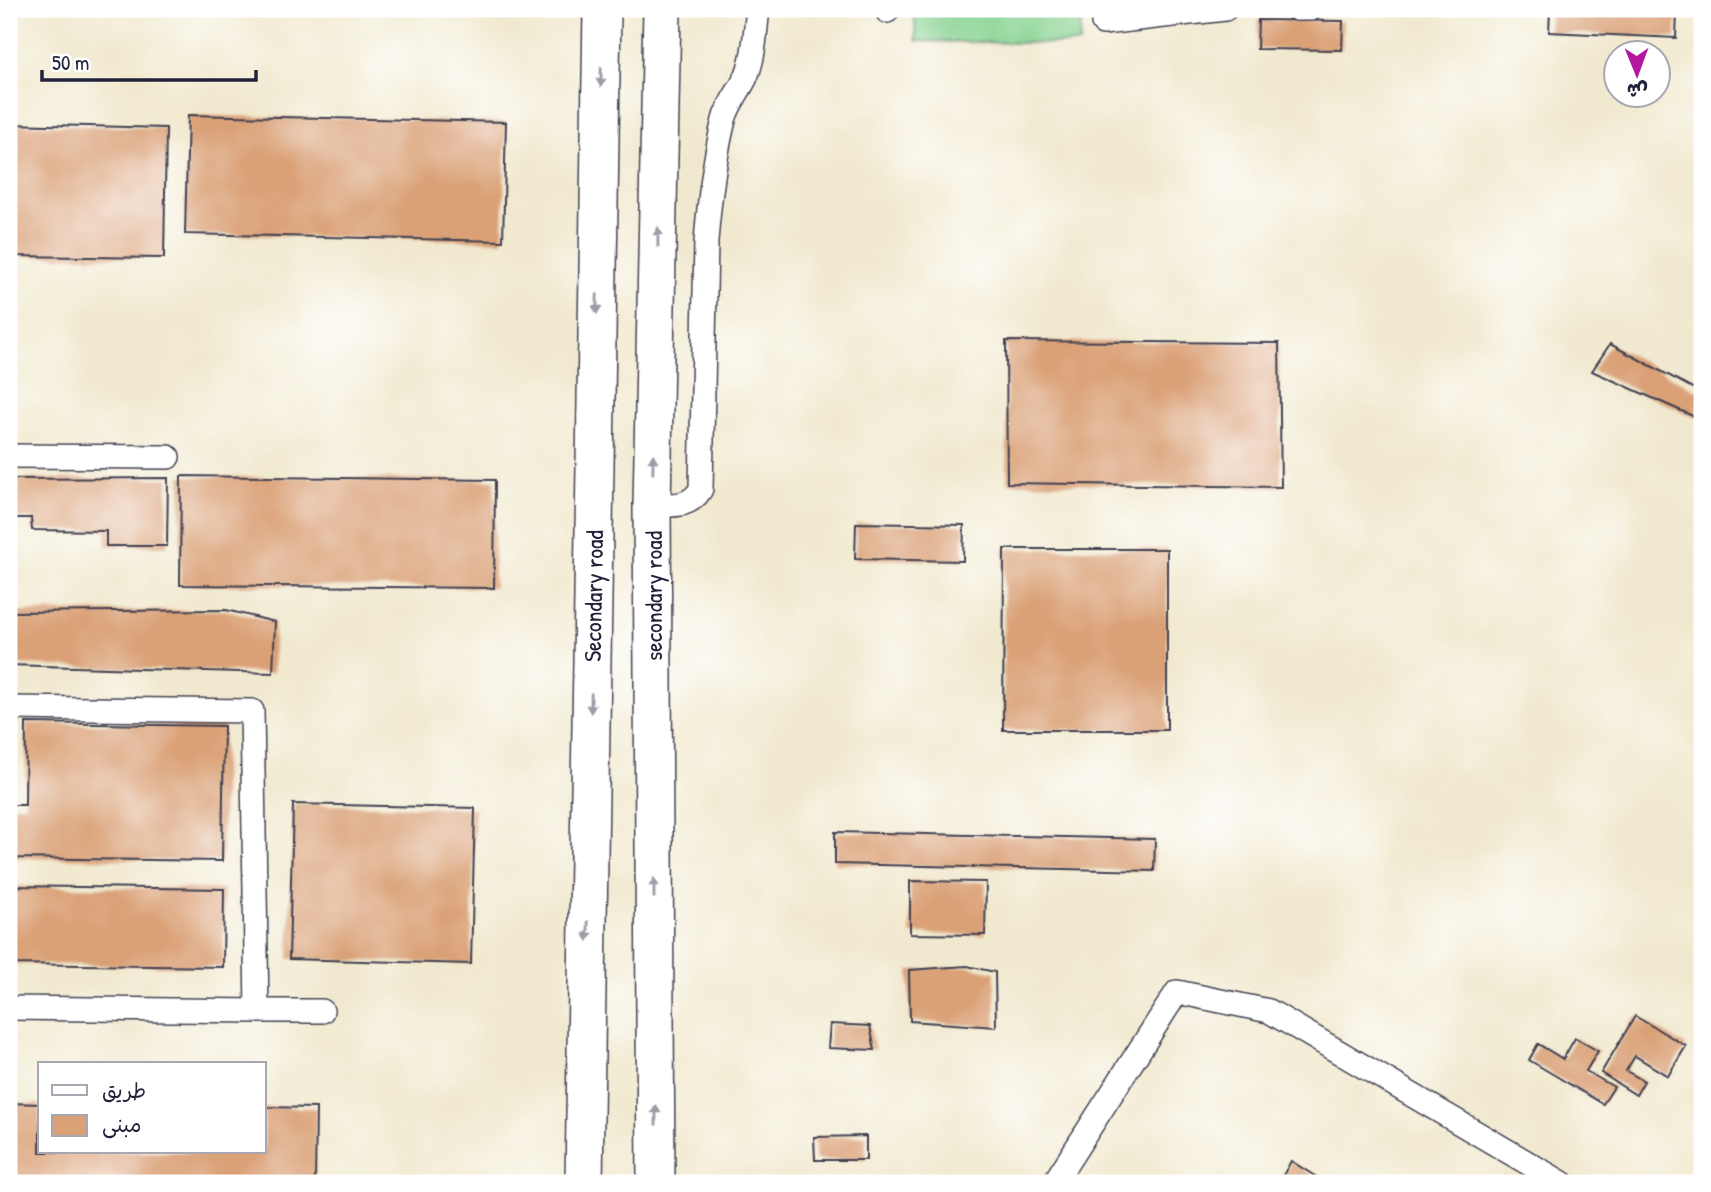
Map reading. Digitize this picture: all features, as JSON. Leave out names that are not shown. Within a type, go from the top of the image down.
[{"type":"main road","name":"Secondary road","points":[[584,1183],[602,9]]},
{"type":"main road","name":"secondary road","points":[[656,1183],[652,505],[662,9]]},
{"type":"street","points":[[652,505],[683,505],[691,502],[701,489],[709,206],[724,119],[746,76],[752,57],[758,9]]},
{"type":"street","points":[[1104,9],[1103,23],[1225,9]]},
{"type":"street","points":[[1297,9],[1310,9]]},
{"type":"street","points":[[9,456],[168,457]]},
{"type":"street","points":[[9,708],[252,711],[257,1010]]},
{"type":"street","points":[[1054,1183],[1177,992],[1269,1011],[1562,1183]]},
{"type":"street","points":[[9,1008],[322,1011]]},
{"type":"green space","points":[[914,9],[1081,9],[1080,44],[916,41]]},
{"type":"building","points":[[1550,9],[1677,9],[1676,38],[1549,32]]},
{"type":"building","points":[[1258,20],[1343,21],[1342,50],[1257,49]]},
{"type":"building","points":[[188,115],[506,122],[503,241],[185,234]]},
{"type":"building","points":[[9,124],[166,128],[164,258],[9,256]]},
{"type":"building","points":[[1006,341],[1279,343],[1281,487],[1007,483]]},
{"type":"building","points":[[1610,344],[1702,393],[1695,417],[1592,371]]},
{"type":"building","points":[[181,476],[495,480],[494,588],[180,585]]},
{"type":"building","points":[[168,478],[167,546],[106,546],[106,531],[32,530],[31,518],[9,518],[9,479]]},
{"type":"building","points":[[856,523],[964,525],[963,561],[855,559]]},
{"type":"building","points":[[1004,549],[1167,549],[1167,730],[1003,730]]},
{"type":"building","points":[[226,610],[275,622],[273,673],[9,665],[9,612]]},
{"type":"building","points":[[26,723],[224,726],[222,861],[9,858],[9,805],[25,805]]},
{"type":"building","points":[[293,804],[475,808],[471,964],[289,959]]},
{"type":"building","points":[[835,832],[1155,839],[1154,871],[835,864]]},
{"type":"building","points":[[910,881],[986,882],[985,935],[910,934]]},
{"type":"building","points":[[9,886],[224,889],[223,967],[9,964]]},
{"type":"building","points":[[967,966],[995,972],[996,1027],[910,1021],[909,970]]},
{"type":"building","points":[[1635,1016],[1686,1046],[1668,1076],[1635,1056],[1626,1071],[1644,1081],[1636,1095],[1601,1073]]},
{"type":"building","points":[[830,1024],[870,1026],[875,1050],[828,1048]]},
{"type":"building","points":[[1575,1038],[1598,1051],[1586,1071],[1614,1087],[1603,1104],[1529,1060],[1538,1044],[1563,1059]]},
{"type":"building","points":[[9,1103],[38,1104],[38,1154],[266,1154],[266,1107],[316,1108],[315,1183],[9,1183]]},
{"type":"building","points":[[866,1136],[866,1160],[815,1160],[814,1137]]},
{"type":"building","points":[[1291,1161],[1326,1183],[1279,1183]]}]
